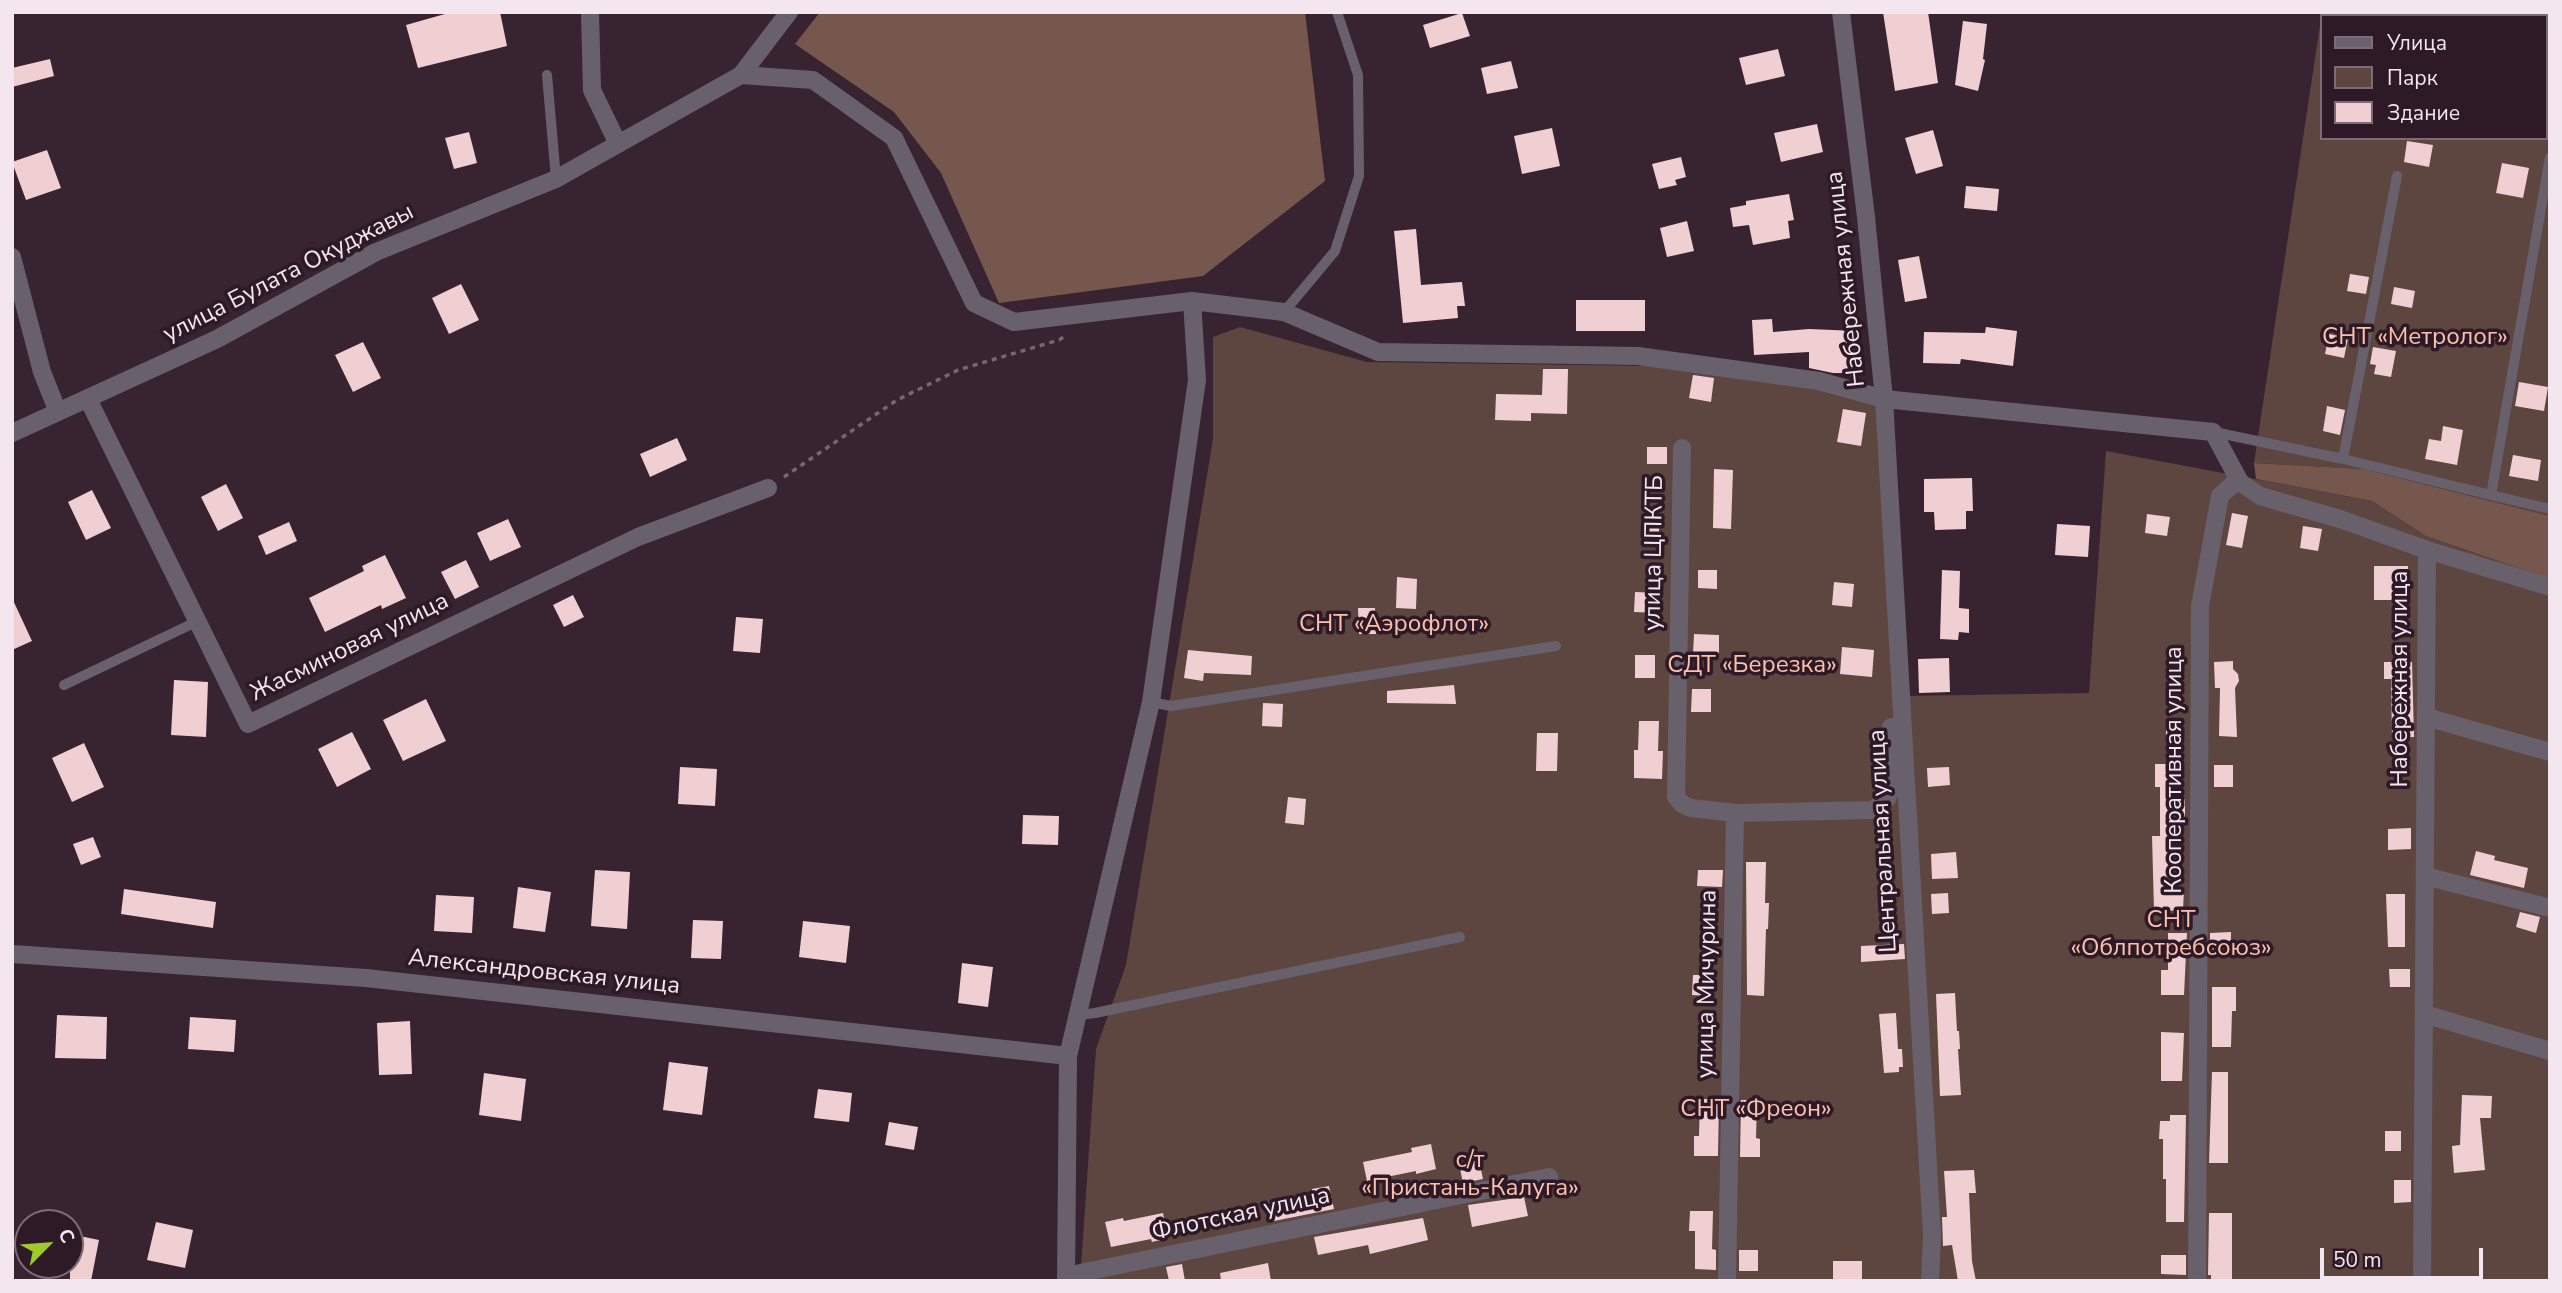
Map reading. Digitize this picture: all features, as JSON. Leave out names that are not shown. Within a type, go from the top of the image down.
[{"type":"street","points":[[590,12],[592,90],[618,144]]},
{"type":"street","points":[[741,75],[789,12]]},
{"type":"street","name":"Набережная улица","points":[[1841,12],[1866,217],[1884,399],[2213,432]]},
{"type":"street","points":[[741,75],[813,80],[894,138],[974,303],[1014,322],[1192,301],[1284,312],[1378,352],[1638,356],[1819,381],[1884,399]]},
{"type":"street","name":"улица Булата Окуджавы","points":[[12,433],[217,339],[376,252],[556,179],[741,75]]},
{"type":"street","points":[[12,257],[42,372],[58,412]]},
{"type":"street","points":[[1066,1278],[1069,1056],[1152,702],[1197,380],[1192,301]]},
{"type":"street","name":"Жасминовая улица","points":[[88,399],[248,724],[638,537],[768,488]]},
{"type":"street","name":"Центральная улица","points":[[1884,399],[1932,1235],[1930,1281]]},
{"type":"street","points":[[2213,432],[2240,482]]},
{"type":"street","name":"улица ЦПКТБ","points":[[1682,448],[1676,797],[1682,804],[1690,808],[1735,814],[1873,810],[1887,799],[1891,787],[1892,714],[1900,698]]},
{"type":"street","name":"Набережная улица","points":[[2240,482],[2260,496],[2340,519],[2427,550],[2422,1281]]},
{"type":"street","name":"Кооперативная улица","points":[[2197,1281],[2200,606],[2220,496],[2233,484],[2240,482]]},
{"type":"street","points":[[2427,550],[2550,587]]},
{"type":"street","points":[[2426,717],[2550,752]]},
{"type":"street","name":"улица Мичурина","points":[[1727,1281],[1735,814]]},
{"type":"street","points":[[2425,876],[2550,908]]},
{"type":"street","name":"Александровская улица","points":[[12,954],[366,978],[1069,1056]]},
{"type":"street","points":[[2424,1014],[2550,1051]]},
{"type":"street","name":"Флотская улица","points":[[1066,1278],[1549,1177]]},
{"type":"lane","points":[[1284,312],[1335,251],[1359,176],[1358,75],[1337,12]]},
{"type":"lane","points":[[547,75],[556,179]]},
{"type":"lane","points":[[2491,495],[2550,157]]},
{"type":"lane","points":[[2343,459],[2397,176]]},
{"type":"lane","points":[[2213,432],[2343,459],[2550,509]]},
{"type":"lane","points":[[64,685],[198,621]]},
{"type":"lane","points":[[1152,702],[1171,706],[1556,646]]},
{"type":"lane","points":[[1079,1015],[1460,937]]},
{"type":"path","points":[[768,488],[897,400],[958,370],[1059,341],[1068,334]]},
{"type":"green space","name":"СНТ «Метролог»","points":[[2322,12],[2550,12],[2550,516],[2363,469],[2254,463],[2320,25],[2320,140],[2548,140],[2548,14]]},
{"type":"green space","points":[[1240,327],[1367,362],[1654,366],[1882,398],[1903,696],[2089,693],[2106,451],[2372,501],[2426,536],[2550,579],[2550,1281],[1080,1281],[1096,1049],[1126,965],[1213,439],[1213,337]]},
{"type":"shaded area","points":[[820,12],[1305,12],[1325,181],[1203,276],[999,303],[941,173],[894,112],[795,44]]},
{"type":"shaded area","points":[[2254,463],[2363,469],[2550,516],[2550,579],[2426,536],[2372,501],[2256,479]]},
{"type":"building","points":[[452,12],[500,12],[507,46],[418,68],[406,25]]},
{"type":"building","points":[[1883,12],[1928,12],[1938,83],[1895,91]]},
{"type":"building","points":[[1462,13],[1470,36],[1430,48],[1423,25]]},
{"type":"building","points":[[1963,21],[1987,24],[1985,60],[1978,91],[1955,85]]},
{"type":"building","points":[[1778,49],[1785,76],[1746,85],[1739,58]]},
{"type":"building","points":[[50,59],[54,76],[12,87],[12,68]]},
{"type":"building","points":[[1511,61],[1518,88],[1487,94],[1481,68]]},
{"type":"building","points":[[1817,124],[1823,152],[1781,162],[1774,133]]},
{"type":"building","points":[[1552,128],[1560,166],[1522,174],[1514,136]]},
{"type":"building","points":[[1933,130],[1943,166],[1916,174],[1905,138]]},
{"type":"building","points":[[469,132],[477,163],[454,169],[445,138]]},
{"type":"building","points":[[2407,141],[2433,145],[2429,167],[2404,162]]},
{"type":"building","points":[[47,150],[61,188],[26,200],[12,162]]},
{"type":"building","points":[[1681,157],[1686,177],[1675,180],[1677,185],[1659,189],[1652,164]]},
{"type":"building","points":[[2502,163],[2529,168],[2523,198],[2496,193]]},
{"type":"building","points":[[1966,186],[1999,189],[1997,211],[1964,208]]},
{"type":"building","points":[[1789,194],[1794,220],[1788,221],[1790,238],[1753,245],[1749,225],[1733,227],[1730,208],[1746,205],[1746,201]]},
{"type":"building","points":[[1687,221],[1694,251],[1667,257],[1660,228]]},
{"type":"building","points":[[1416,229],[1421,285],[1462,282],[1465,306],[1457,306],[1458,318],[1403,323],[1394,231]]},
{"type":"building","points":[[1919,256],[1927,298],[1905,302],[1898,260]]},
{"type":"building","points":[[2350,274],[2369,277],[2366,294],[2347,291]]},
{"type":"building","points":[[461,284],[479,320],[449,334],[432,298]]},
{"type":"building","points":[[2394,287],[2415,291],[2412,308],[2391,304]]},
{"type":"building","points":[[1576,300],[1645,300],[1645,331],[1576,331]]},
{"type":"building","points":[[1772,319],[1773,332],[1809,329],[1857,331],[1857,373],[1833,373],[1809,368],[1809,352],[1754,355],[1752,320]]},
{"type":"building","points":[[1986,327],[2017,331],[2013,366],[1961,359],[1960,364],[1923,363],[1924,332],[1985,333]]},
{"type":"building","points":[[2329,334],[2348,338],[2344,358],[2325,354]]},
{"type":"building","points":[[363,342],[381,378],[353,392],[335,355]]},
{"type":"building","points":[[2373,347],[2396,351],[2391,377],[2374,374],[2376,365],[2370,364]]},
{"type":"building","points":[[1543,369],[1568,369],[1567,414],[1531,413],[1531,421],[1495,420],[1496,394],[1542,395]]},
{"type":"building","points":[[1693,375],[1714,378],[1711,402],[1689,398]]},
{"type":"building","points":[[2519,382],[2548,387],[2544,411],[2515,406]]},
{"type":"building","points":[[2327,406],[2345,410],[2340,435],[2323,431]]},
{"type":"building","points":[[1843,409],[1866,413],[1861,446],[1837,442]]},
{"type":"building","points":[[2443,426],[2463,430],[2457,465],[2425,459],[2429,439],[2441,441]]},
{"type":"building","points":[[677,438],[687,460],[650,477],[640,454]]},
{"type":"building","points":[[1647,447],[1667,447],[1667,464],[1647,464]]},
{"type":"building","points":[[2513,455],[2541,460],[2538,481],[2509,476]]},
{"type":"building","points":[[1714,469],[1733,470],[1731,529],[1713,528]]},
{"type":"building","points":[[1972,478],[1973,511],[1966,511],[1966,529],[1935,530],[1934,512],[1924,512],[1924,479]]},
{"type":"building","points":[[226,484],[243,518],[218,531],[201,497]]},
{"type":"building","points":[[92,490],[111,528],[86,540],[68,502]]},
{"type":"building","points":[[2232,513],[2248,516],[2242,548],[2226,545]]},
{"type":"building","points":[[1643,514],[1659,515],[1659,535],[1642,535]]},
{"type":"building","points":[[2147,514],[2170,517],[2167,536],[2145,533]]},
{"type":"building","points":[[508,519],[521,547],[490,561],[477,533]]},
{"type":"building","points":[[289,522],[297,541],[266,555],[258,536]]},
{"type":"building","points":[[2057,524],[2090,526],[2088,557],[2055,555]]},
{"type":"building","points":[[2303,526],[2322,529],[2318,551],[2300,548]]},
{"type":"building","points":[[385,555],[406,598],[382,609],[381,605],[325,632],[309,598],[364,571],[362,566]]},
{"type":"building","points":[[466,560],[479,587],[455,599],[441,572]]},
{"type":"building","points":[[2374,566],[2408,566],[2408,600],[2374,600]]},
{"type":"building","points":[[1698,570],[1717,570],[1717,589],[1698,588]]},
{"type":"building","points":[[1942,570],[1960,571],[1959,608],[1969,609],[1969,633],[1959,632],[1958,640],[1940,639]]},
{"type":"building","points":[[1397,577],[1417,579],[1416,609],[1396,608]]},
{"type":"building","points":[[1834,582],[1854,584],[1852,607],[1832,605]]},
{"type":"building","points":[[1635,592],[1658,593],[1658,613],[1634,612]]},
{"type":"building","points":[[573,595],[584,617],[564,627],[553,605]]},
{"type":"building","points":[[12,598],[32,641],[12,650]]},
{"type":"building","points":[[1358,608],[1375,608],[1376,634],[1359,634]]},
{"type":"building","points":[[736,617],[763,619],[760,653],[733,651]]},
{"type":"building","points":[[1694,634],[1719,635],[1719,654],[1693,654]]},
{"type":"building","points":[[1842,647],[1874,650],[1872,677],[1840,674]]},
{"type":"building","points":[[1188,650],[1252,656],[1251,675],[1204,673],[1203,681],[1184,678]]},
{"type":"building","points":[[1635,655],[1655,655],[1655,678],[1635,678]]},
{"type":"building","points":[[1949,658],[1950,692],[1919,693],[1918,659]]},
{"type":"building","points":[[2233,661],[2233,669],[2238,674],[2239,681],[2235,688],[2237,737],[2219,736],[2220,688],[2215,688],[2214,662]]},
{"type":"building","points":[[2384,662],[2412,662],[2414,737],[2392,738],[2391,679],[2384,679]]},
{"type":"building","points":[[174,680],[208,682],[206,737],[171,735]]},
{"type":"building","points":[[1454,685],[1456,704],[1387,703],[1387,691]]},
{"type":"building","points":[[1692,689],[1711,689],[1711,712],[1691,712]]},
{"type":"building","points":[[426,699],[446,741],[403,761],[383,720]]},
{"type":"building","points":[[1263,703],[1283,704],[1282,727],[1262,726]]},
{"type":"building","points":[[2166,720],[2183,720],[2183,742],[2166,741]]},
{"type":"building","points":[[1639,721],[1659,721],[1658,751],[1663,751],[1662,779],[1634,778],[1634,750],[1638,750]]},
{"type":"building","points":[[352,732],[371,769],[337,787],[318,749]]},
{"type":"building","points":[[1537,733],[1558,733],[1557,771],[1536,771]]},
{"type":"building","points":[[84,743],[104,787],[72,802],[52,758]]},
{"type":"building","points":[[2155,764],[2181,764],[2180,799],[2185,799],[2185,817],[2177,817],[2177,889],[2184,889],[2183,911],[2154,910],[2152,836],[2160,836],[2160,787],[2155,787]]},
{"type":"building","points":[[2214,765],[2233,765],[2233,787],[2214,787]]},
{"type":"building","points":[[680,767],[717,769],[715,806],[678,804]]},
{"type":"building","points":[[1949,767],[1950,785],[1928,787],[1927,768]]},
{"type":"building","points":[[1288,797],[1306,799],[1304,825],[1285,823]]},
{"type":"building","points":[[1023,815],[1059,816],[1058,845],[1022,844]]},
{"type":"building","points":[[2411,828],[2411,849],[2388,850],[2388,829]]},
{"type":"building","points":[[93,837],[101,857],[81,865],[73,844]]},
{"type":"building","points":[[2476,851],[2495,856],[2494,860],[2528,868],[2524,888],[2470,875]]},
{"type":"building","points":[[1956,852],[1958,878],[1932,879],[1931,854]]},
{"type":"building","points":[[1746,862],[1766,862],[1765,903],[1769,903],[1764,996],[1747,995]]},
{"type":"building","points":[[595,870],[630,872],[627,929],[591,926]]},
{"type":"building","points":[[1698,870],[1723,870],[1722,887],[1697,886]]},
{"type":"building","points":[[518,887],[551,892],[545,932],[513,928]]},
{"type":"building","points":[[124,889],[216,902],[213,928],[121,914]]},
{"type":"building","points":[[1948,893],[1949,913],[1932,914],[1931,894]]},
{"type":"building","points":[[2386,894],[2405,894],[2405,947],[2388,947]]},
{"type":"building","points":[[436,895],[474,897],[472,933],[434,931]]},
{"type":"building","points":[[2520,912],[2540,917],[2536,933],[2516,927]]},
{"type":"building","points":[[693,920],[723,921],[721,959],[691,958]]},
{"type":"building","points":[[803,921],[850,926],[846,963],[799,957]]},
{"type":"building","points":[[2231,932],[2231,952],[2210,952],[2210,933]]},
{"type":"building","points":[[2168,933],[2187,933],[2184,995],[2161,995],[2161,970],[2168,970]]},
{"type":"building","points":[[1904,944],[1905,959],[1861,962],[1861,946]]},
{"type":"building","points":[[962,963],[993,967],[988,1007],[958,1003]]},
{"type":"building","points":[[2389,969],[2410,969],[2410,987],[2390,987]]},
{"type":"building","points":[[1693,975],[1712,975],[1712,996],[1692,995]]},
{"type":"building","points":[[2212,987],[2236,987],[2231,1047],[2212,1047]]},
{"type":"building","points":[[1955,993],[1961,1095],[1940,1096],[1936,994]]},
{"type":"building","points":[[1896,1013],[1898,1049],[1902,1049],[1903,1067],[1899,1067],[1899,1072],[1884,1073],[1879,1014]]},
{"type":"building","points":[[57,1015],[107,1017],[106,1059],[55,1058]]},
{"type":"building","points":[[190,1017],[236,1020],[234,1052],[188,1049]]},
{"type":"building","points":[[410,1021],[412,1074],[379,1075],[377,1023]]},
{"type":"building","points":[[2161,1032],[2184,1033],[2182,1081],[2161,1081]]},
{"type":"building","points":[[669,1062],[708,1067],[702,1115],[663,1110]]},
{"type":"building","points":[[2212,1072],[2228,1072],[2228,1163],[2209,1163]]},
{"type":"building","points":[[484,1073],[526,1079],[521,1121],[479,1115]]},
{"type":"building","points":[[818,1089],[852,1093],[849,1122],[814,1118]]},
{"type":"building","points":[[2462,1095],[2492,1096],[2491,1118],[2480,1118],[2485,1170],[2454,1173],[2452,1146],[2460,1145]]},
{"type":"building","points":[[1700,1099],[1719,1099],[1718,1156],[1694,1156],[1694,1136],[1699,1136]]},
{"type":"building","points":[[1741,1100],[1757,1100],[1756,1138],[1760,1139],[1760,1157],[1740,1157]]},
{"type":"building","points":[[2170,1115],[2186,1115],[2184,1222],[2166,1222],[2163,1139],[2159,1139],[2160,1121],[2170,1121]]},
{"type":"building","points":[[889,1122],[918,1127],[914,1150],[885,1145]]},
{"type":"building","points":[[2385,1131],[2401,1131],[2401,1151],[2385,1151]]},
{"type":"building","points":[[1431,1144],[1436,1169],[1367,1181],[1363,1162],[1412,1152],[1411,1148]]},
{"type":"building","points":[[1479,1160],[1483,1179],[1463,1183],[1459,1164]]},
{"type":"building","points":[[1974,1170],[1976,1193],[1969,1193],[1972,1261],[1976,1281],[1958,1281],[1952,1245],[1943,1246],[1942,1217],[1947,1217],[1944,1171]]},
{"type":"building","points":[[2394,1180],[2411,1180],[2411,1202],[2394,1203]]},
{"type":"building","points":[[1329,1186],[1334,1209],[1269,1222],[1264,1203],[1312,1193],[1312,1189]]},
{"type":"building","points":[[1524,1197],[1528,1216],[1472,1227],[1468,1205]]},
{"type":"building","points":[[1690,1211],[1713,1211],[1712,1249],[1716,1250],[1716,1270],[1695,1269],[1695,1231],[1689,1231]]},
{"type":"building","points":[[1163,1213],[1168,1238],[1111,1247],[1105,1222]]},
{"type":"building","points":[[2209,1213],[2232,1213],[2232,1281],[2211,1281],[2211,1275],[2208,1275]]},
{"type":"building","points":[[1423,1218],[1428,1240],[1370,1254],[1368,1245],[1318,1255],[1314,1237]]},
{"type":"building","points":[[156,1222],[193,1230],[185,1268],[147,1260]]},
{"type":"building","points":[[84,1237],[99,1240],[91,1281],[70,1279],[84,1279]]},
{"type":"building","points":[[1739,1250],[1758,1250],[1758,1271],[1739,1271]]},
{"type":"building","points":[[2161,1255],[2186,1255],[2186,1275],[2161,1274]]},
{"type":"building","points":[[1833,1261],[1862,1261],[1862,1281],[1833,1281]]},
{"type":"building","points":[[1268,1263],[1271,1281],[1221,1281],[1220,1273]]},
{"type":"building","points":[[1182,1264],[1185,1281],[1169,1281],[1166,1267]]},
{"type":"park label","name":"СНТ «Аэрофлот»","points":[[1394,625]]},
{"type":"park label","name":"СДТ «Березка»","points":[[1752,666]]},
{"type":"park label","name":"СНТ «Облпотребсоюз»","points":[[2171,935]]},
{"type":"park label","name":"СНТ «Фреон»","points":[[1756,1110]]},
{"type":"park label","name":"с/т «Пристань-Калуга»","points":[[1470,1175]]}]
